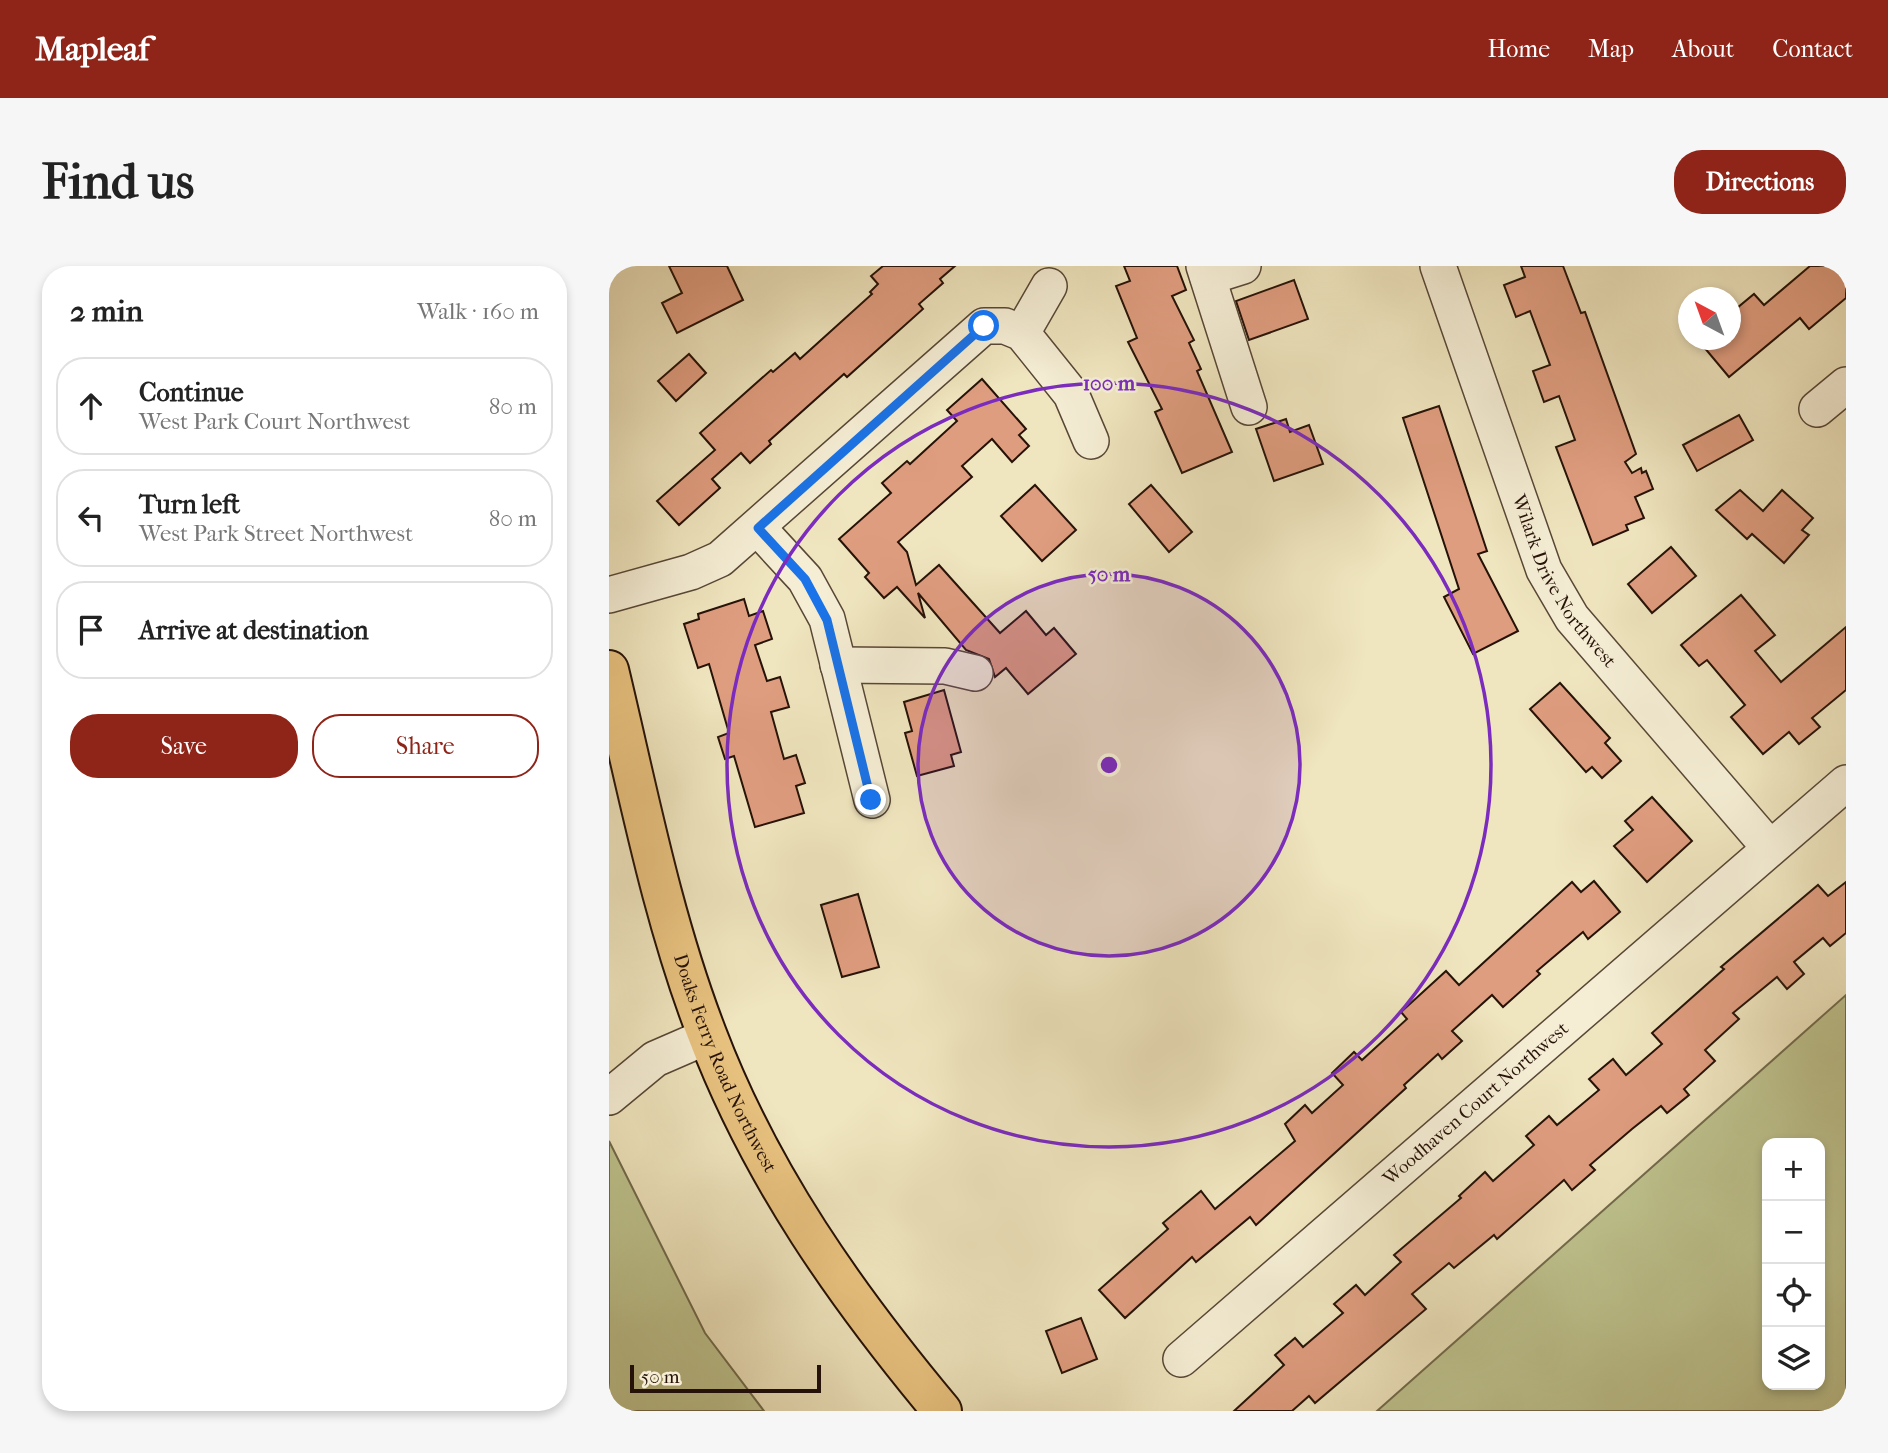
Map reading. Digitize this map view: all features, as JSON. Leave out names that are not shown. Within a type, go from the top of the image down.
[{"type":"main road","name":"Doaks Ferry Road Northwest","points":[[609,670],[672,922],[708,1036],[747,1126],[804,1231],[942,1411]]},
{"type":"street","points":[[1243,266],[1206,271],[1249,407]]},
{"type":"street","name":"Wilark Drive Northwest","points":[[1438,266],[1544,570],[1573,618],[1604,657],[1770,848]]},
{"type":"street","points":[[1022,333],[1049,286]]},
{"type":"street","points":[[609,595],[701,568],[720,559],[984,326],[1005,326],[1022,333],[1071,394],[1091,441]]},
{"type":"street","points":[[1817,409],[1846,385]]},
{"type":"street","points":[[758,528],[816,595],[827,620],[871,800]]},
{"type":"street","points":[[838,665],[944,666],[975,673]]},
{"type":"street","name":"Woodhaven Court Northwest","points":[[1181,1359],[1846,783]]},
{"type":"street","points":[[609,1097],[655,1059],[708,1036]]},
{"type":"green space","points":[[1846,995],[1846,1411],[1377,1411]]},
{"type":"green space","points":[[609,1141],[705,1333],[764,1411],[609,1411]]},
{"type":"building","points":[[669,266],[727,266],[743,300],[677,333],[662,303],[682,293]]},
{"type":"building","points":[[883,266],[955,266],[940,279],[943,283],[919,304],[923,309],[847,377],[844,374],[769,441],[771,444],[750,463],[741,453],[712,479],[720,488],[679,525],[657,501],[715,450],[700,433],[771,370],[773,372],[795,353],[800,359],[872,294],[870,292],[878,284],[871,276]]},
{"type":"building","points":[[1124,266],[1177,266],[1186,290],[1172,296],[1194,340],[1189,343],[1201,369],[1197,371],[1232,452],[1182,473],[1155,412],[1162,409],[1128,342],[1137,338],[1116,286],[1130,281]]},
{"type":"building","points":[[1521,266],[1563,266],[1581,313],[1585,312],[1636,454],[1625,462],[1632,473],[1641,468],[1642,473],[1646,471],[1653,489],[1635,497],[1644,518],[1626,525],[1628,530],[1593,545],[1556,447],[1575,440],[1559,396],[1544,402],[1533,371],[1550,365],[1530,311],[1516,317],[1504,285],[1525,277]]},
{"type":"building","points":[[1810,266],[1837,266],[1846,277],[1846,298],[1809,329],[1800,318],[1729,377],[1706,350],[1741,350],[1741,305],[1754,294],[1764,305]]},
{"type":"building","points":[[1294,280],[1308,319],[1249,340],[1236,301]]},
{"type":"building","points":[[689,354],[706,373],[676,401],[658,381]]},
{"type":"building","points":[[982,379],[1026,429],[1019,435],[1029,446],[1012,462],[992,439],[962,466],[972,477],[898,542],[907,552],[916,585],[939,565],[1000,633],[1026,611],[1046,635],[1054,628],[1076,654],[1028,694],[1006,668],[995,677],[989,659],[966,650],[918,593],[925,618],[897,587],[884,598],[865,577],[869,573],[839,539],[891,493],[882,483],[907,461],[910,464],[957,421],[947,410]]},
{"type":"building","points":[[1439,406],[1487,551],[1478,554],[1518,631],[1473,654],[1444,597],[1459,589],[1403,418]]},
{"type":"building","points":[[1739,415],[1753,440],[1697,471],[1683,445]]},
{"type":"building","points":[[1286,419],[1290,432],[1309,425],[1323,464],[1274,481],[1256,429]]},
{"type":"building","points":[[1035,485],[1076,530],[1042,561],[1001,516]]},
{"type":"building","points":[[1151,485],[1192,532],[1169,552],[1129,504]]},
{"type":"building","points":[[1740,490],[1763,511],[1782,490],[1813,518],[1802,530],[1809,535],[1784,563],[1752,534],[1747,539],[1716,510]]},
{"type":"building","points":[[1671,547],[1696,576],[1652,613],[1628,584]]},
{"type":"building","points":[[1741,595],[1775,635],[1755,651],[1781,682],[1846,627],[1846,690],[1812,718],[1820,727],[1799,744],[1789,732],[1763,754],[1731,717],[1745,705],[1707,660],[1699,666],[1681,645]]},
{"type":"building","points":[[744,599],[749,616],[763,611],[772,639],[755,645],[767,681],[780,677],[789,707],[771,712],[784,759],[796,755],[805,783],[796,786],[804,813],[755,827],[734,756],[725,759],[718,737],[729,733],[709,664],[698,668],[684,624],[699,619],[698,614]]},
{"type":"building","points":[[1560,683],[1610,738],[1605,743],[1621,761],[1602,778],[1592,767],[1586,772],[1530,709]]},
{"type":"building","points":[[944,690],[961,752],[951,755],[954,766],[917,776],[905,733],[912,731],[904,702]]},
{"type":"building","points":[[1652,797],[1692,841],[1647,882],[1614,846],[1633,830],[1625,821]]},
{"type":"building","points":[[1594,881],[1620,912],[1588,939],[1583,932],[1537,971],[1540,974],[1503,1007],[1492,995],[1452,1031],[1462,1041],[1442,1059],[1438,1054],[1404,1085],[1406,1088],[1256,1225],[1250,1217],[1196,1262],[1192,1257],[1125,1318],[1099,1290],[1168,1229],[1163,1223],[1201,1191],[1215,1209],[1295,1141],[1285,1124],[1305,1105],[1312,1113],[1343,1085],[1332,1073],[1354,1052],[1362,1060],[1407,1019],[1401,1012],[1446,971],[1459,985],[1572,882],[1581,892]]},
{"type":"building","points":[[1846,882],[1846,933],[1830,946],[1823,938],[1794,962],[1804,974],[1787,989],[1777,977],[1733,1013],[1739,1019],[1705,1050],[1715,1061],[1684,1089],[1689,1095],[1667,1113],[1661,1106],[1632,1129],[1590,1165],[1595,1170],[1572,1190],[1564,1180],[1497,1239],[1494,1235],[1454,1268],[1449,1263],[1412,1294],[1426,1309],[1315,1403],[1309,1396],[1292,1411],[1234,1411],[1284,1365],[1275,1355],[1295,1338],[1303,1347],[1343,1313],[1334,1304],[1356,1285],[1365,1295],[1401,1262],[1394,1255],[1461,1198],[1459,1196],[1485,1172],[1493,1181],[1534,1145],[1526,1136],[1549,1116],[1557,1125],[1599,1090],[1589,1079],[1613,1059],[1626,1075],[1662,1044],[1652,1033],[1724,969],[1721,967],[1818,885],[1828,896]]},
{"type":"building","points":[[858,894],[879,967],[842,977],[821,905]]},
{"type":"building","points":[[1081,1318],[1097,1359],[1062,1373],[1046,1331]]},
{"type":"route","points":[[871,800],[827,620],[816,595],[805,579],[758,528],[984,326]]}]
